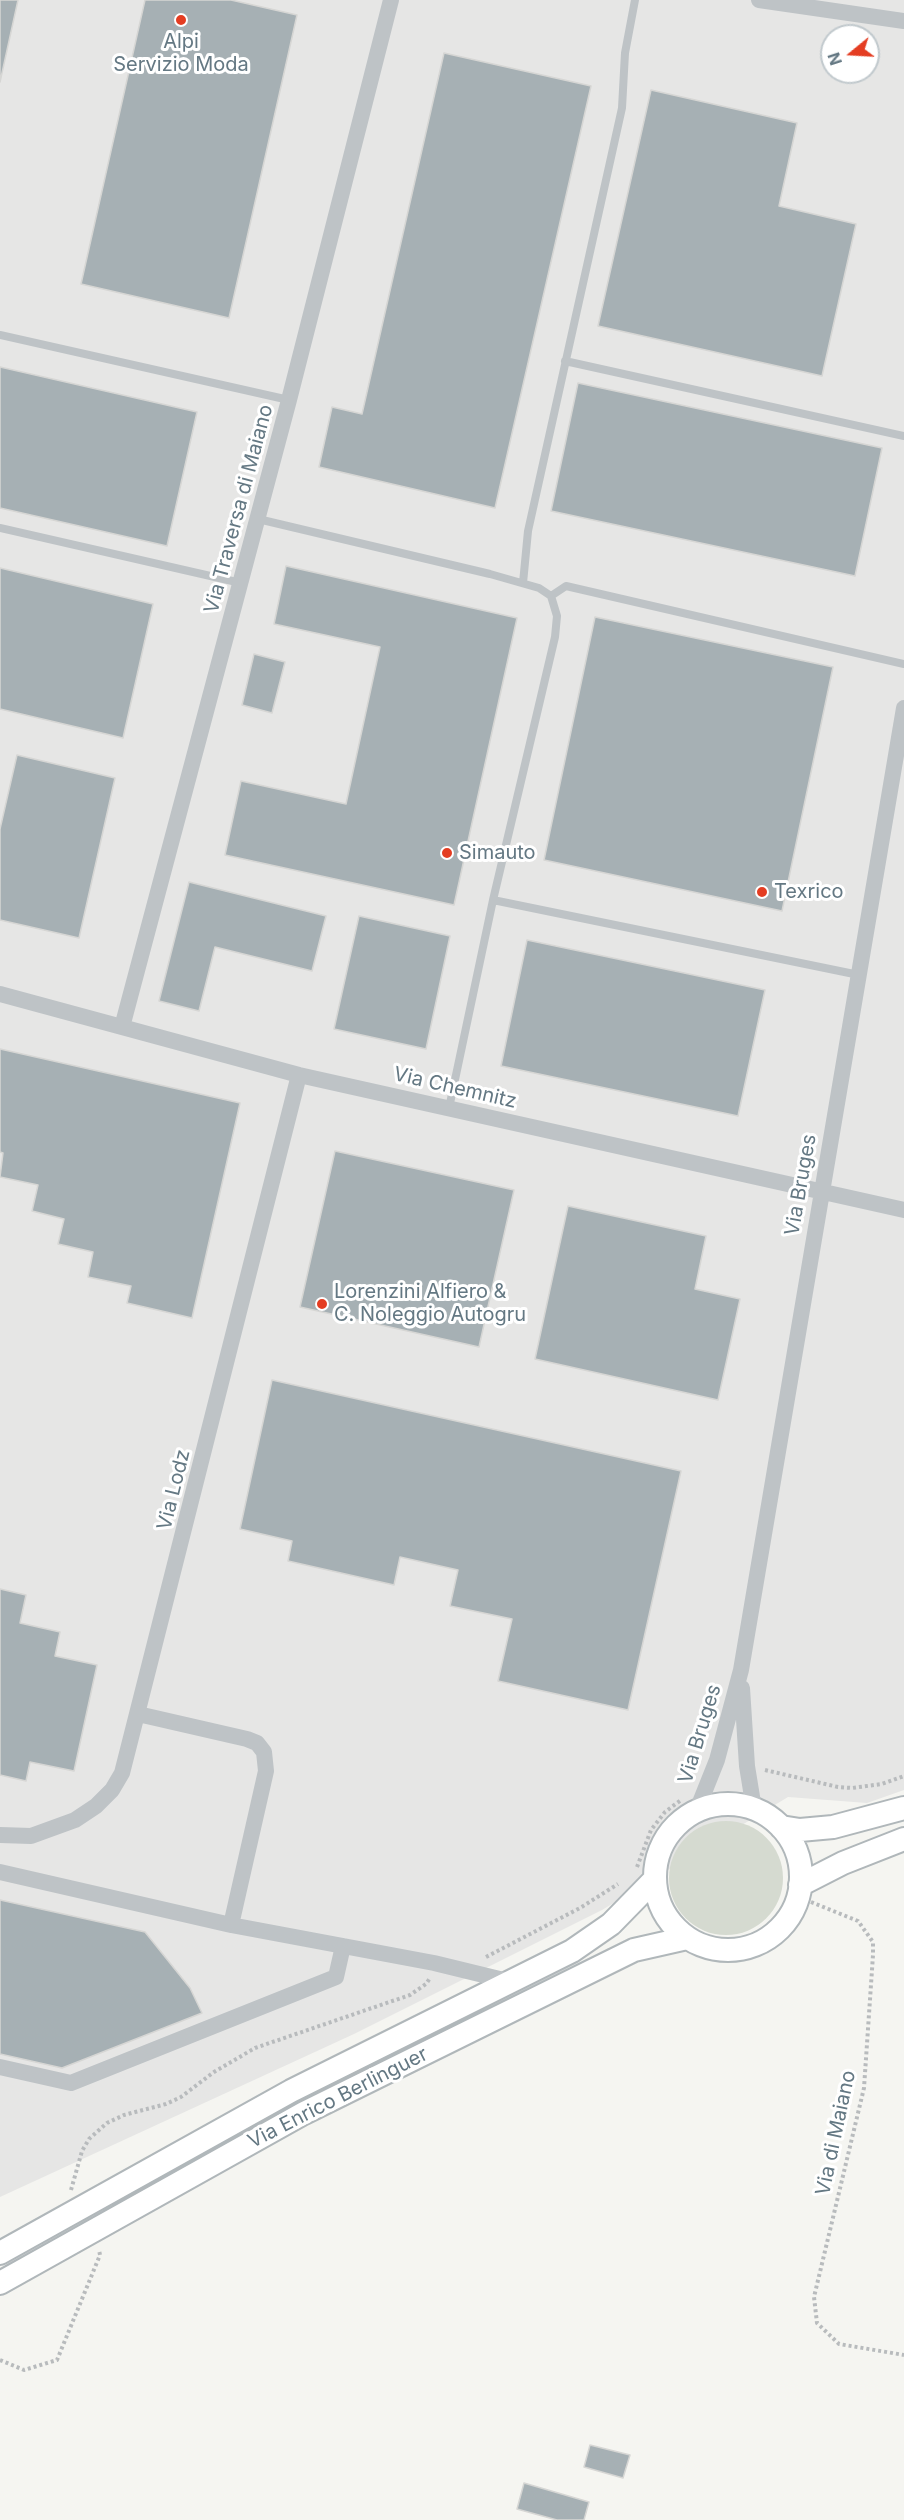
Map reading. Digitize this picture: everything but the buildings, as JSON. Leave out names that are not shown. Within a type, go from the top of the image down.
[{"type":"main road","points":[[691,1804],[728,1804],[754,1809],[781,1827],[798,1857],[799,1891],[792,1912],[769,1938],[753,1946],[737,1950],[719,1950],[702,1946],[676,1929],[644,1875],[664,1841],[691,1804]]},
{"type":"main road","points":[[781,1827],[800,1830],[832,1827],[904,1808]]},
{"type":"main road","points":[[799,1891],[843,1863],[904,1839]]},
{"type":"main road","name":"Via Enrico Berlinguer","points":[[0,2253],[291,2091],[512,1982],[598,1934],[624,1912],[644,1875]]},
{"type":"main road","name":"Via Enrico Berlinguer","points":[[0,2283],[315,2108],[634,1950],[687,1938]]},
{"type":"street","name":"Via Traversa di Maiano","points":[[122,1027],[258,519],[391,0]]},
{"type":"street","points":[[759,0],[904,21]]},
{"type":"street","name":"Via Bruges","points":[[691,1804],[717,1760],[741,1670],[904,708]]},
{"type":"street","name":"Via Chemnitz","points":[[0,994],[299,1075],[904,1210]]},
{"type":"street","name":"Via Lodz","points":[[0,1835],[31,1836],[53,1830],[75,1820],[96,1806],[112,1790],[122,1773],[299,1075]]},
{"type":"street","name":"Via Bruges","points":[[741,1670],[747,1766],[754,1809]]},
{"type":"street","points":[[138,1714],[247,1739],[257,1743],[264,1752],[266,1771],[231,1925]]},
{"type":"street","points":[[0,1872],[231,1925],[434,1963],[512,1982]]},
{"type":"street","points":[[0,2067],[72,2083],[336,1977],[343,1946]]},
{"type":"lane","points":[[523,583],[528,531],[622,108],[625,53],[635,0]]},
{"type":"lane","points":[[0,335],[289,400]]},
{"type":"lane","points":[[566,361],[904,436]]},
{"type":"lane","points":[[258,519],[523,583],[539,588],[551,596],[557,615],[555,637],[493,900],[449,1108]]},
{"type":"lane","points":[[0,528],[241,583]]},
{"type":"lane","points":[[551,596],[566,586],[904,664]]},
{"type":"lane","points":[[493,900],[859,975]]},
{"type":"path","points":[[747,1766],[838,1787],[852,1788],[882,1784],[904,1776]]},
{"type":"path","points":[[644,1875],[651,1830],[665,1812],[691,1804]]},
{"type":"path","points":[[480,1960],[580,1908],[620,1883]]},
{"type":"path","name":"Via di Maiano","points":[[799,1891],[858,1921],[873,1942],[864,2088],[814,2296],[817,2322],[839,2344],[904,2355]]},
{"type":"path","points":[[70,2194],[82,2151],[89,2139],[107,2123],[124,2115],[166,2104],[181,2097],[239,2056],[270,2042],[410,1995],[426,1984],[431,1977],[434,1963]]},
{"type":"path","points":[[0,2360],[24,2370],[57,2360],[100,2255],[99,2243]]},
{"type":"shaded area","points":[[0,0],[904,0],[904,1790],[867,1803],[788,1797],[602,1910],[354,2034],[0,2197]]},
{"type":"shaded area","points":[[726,1821],[748,1826],[766,1838],[778,1856],[783,1878],[778,1900],[766,1918],[748,1930],[726,1935],[704,1930],[686,1918],[674,1900],[669,1878],[674,1856],[686,1838],[704,1826]]},
{"type":"place","name":"Alpi Servizio Moda","points":[[181,20]]},
{"type":"place","name":"Simauto","points":[[447,853]]},
{"type":"place","name":"Texrico","points":[[762,892]]},
{"type":"place","name":"Lorenzini Alfiero & C. Noleggio Autogru","points":[[322,1304]]}]
